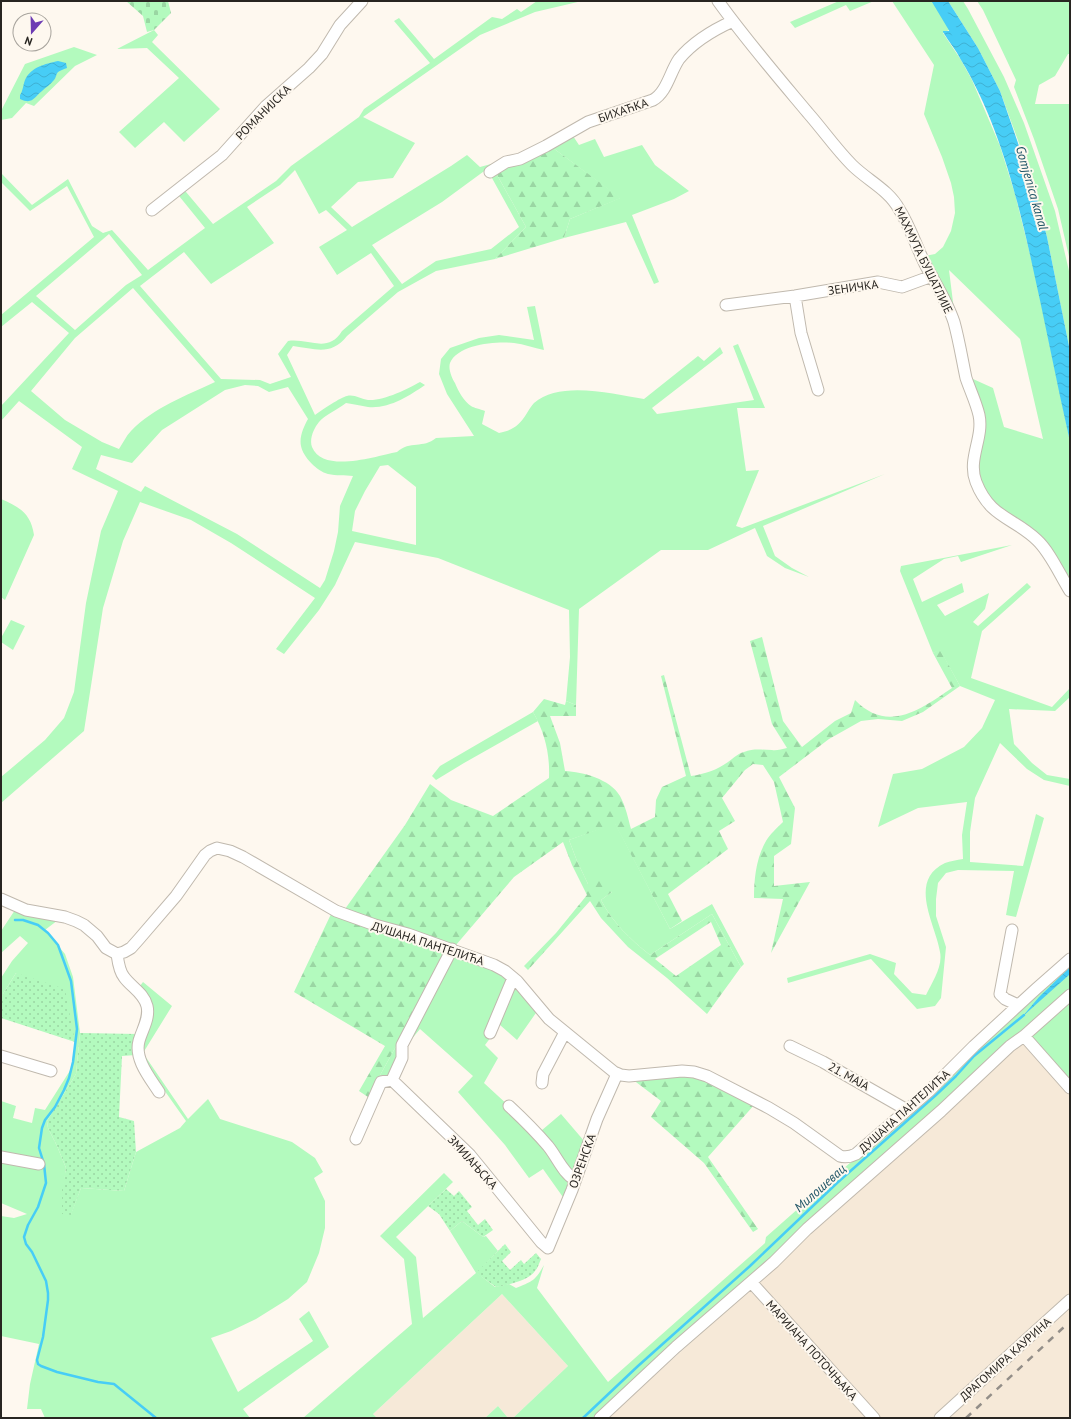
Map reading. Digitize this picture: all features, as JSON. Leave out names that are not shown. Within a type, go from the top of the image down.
[{"type":"street","name":"РОМАНИЈСКА","points":[[152,210],[222,155],[266,106],[309,68],[322,54],[340,25],[362,1]]},
{"type":"street","name":"МАХМУТА БУШАТЛИЈЕ","points":[[718,1],[756,52],[852,165],[890,196],[898,206],[932,276],[948,305],[954,322],[967,379],[978,414],[980,426],[973,461],[975,480],[980,493],[994,510],[1037,540],[1046,550],[1070,591]]},
{"type":"street","name":"БИХАЋКА","points":[[490,172],[506,162],[520,159],[546,146],[588,122],[660,96],[678,60],[692,45],[733,21]]},
{"type":"street","name":"ЗЕНИЧКА","points":[[726,305],[795,296],[878,282],[902,287],[932,276]]},
{"type":"street","points":[[795,296],[801,333],[818,390]]},
{"type":"street","name":"ДУШАНА ПАНТЕЛИЋА","points":[[117,954],[131,948],[176,896],[210,851],[217,848],[230,851],[336,911],[353,918],[452,949],[494,965],[513,978],[531,996],[549,1019],[617,1074],[629,1076],[682,1070],[706,1076],[770,1108],[794,1122],[844,1157],[850,1157],[856,1154],[929,1091],[974,1046],[1070,959]]},
{"type":"street","points":[[1,899],[26,910],[65,917],[76,921],[84,925],[97,936],[106,948],[117,954],[123,977],[141,994],[147,1006],[147,1016],[138,1043],[138,1051],[141,1064],[159,1092]]},
{"type":"street","points":[[1012,930],[1000,994],[1005,999],[1018,1005]]},
{"type":"street","points":[[356,1139],[381,1082],[392,1080],[402,1058],[402,1045],[452,949]]},
{"type":"street","points":[[490,1033],[513,978]]},
{"type":"street","points":[[600,1418],[711,1315],[774,1262],[807,1230],[941,1111],[1010,1046],[1024,1036],[1070,994]]},
{"type":"street","points":[[542,1083],[543,1074],[565,1032]]},
{"type":"street","points":[[1024,1036],[1070,1088]]},
{"type":"street","name":"21. МАЈА","points":[[790,1046],[824,1062],[907,1110]]},
{"type":"street","points":[[1,1056],[50,1071]]},
{"type":"street","name":"ОЗРЕНСКА","points":[[548,1248],[575,1180],[597,1118],[617,1074]]},
{"type":"street","name":"ЗМИЈАЊСКА","points":[[392,1080],[470,1155],[540,1242],[548,1248]]},
{"type":"street","points":[[509,1106],[540,1136],[557,1157],[564,1170],[575,1180]]},
{"type":"street","points":[[1,1157],[39,1164]]},
{"type":"street","name":"МАРИЈАНА ПОТОЧЊАКА","points":[[751,1282],[874,1418]]},
{"type":"street","name":"ДРАГОМИРА КАУРИНА","points":[[940,1418],[1070,1300]]},
{"type":"shaded area","points":[[1029,1035],[1070,1080],[1070,1418],[608,1418]]},
{"type":"shaded area","points":[[502,1294],[568,1366],[513,1418],[508,1418],[498,1406],[485,1418],[377,1418],[373,1414]]},
{"type":"green space","points":[[126,1],[168,1],[171,13],[154,30],[147,32],[143,16]]},
{"type":"green space","points":[[537,1],[582,1],[535,12],[480,35],[363,117],[415,143],[393,178],[358,182],[331,207],[352,227],[467,155],[480,167],[491,164],[526,227],[495,259],[436,271],[398,292],[335,346],[323,350],[293,346],[287,355],[315,415],[336,401],[347,396],[374,400],[395,394],[420,382],[425,385],[398,401],[384,406],[368,407],[346,403],[317,424],[311,444],[318,455],[327,460],[338,462],[351,461],[397,452],[407,446],[426,443],[436,438],[474,436],[447,394],[439,374],[441,359],[450,348],[479,338],[499,335],[534,340],[527,307],[535,306],[544,350],[514,343],[488,343],[469,348],[461,352],[454,357],[450,363],[451,373],[462,396],[471,406],[485,411],[482,424],[499,433],[512,429],[518,424],[534,403],[545,396],[558,392],[587,390],[644,399],[698,356],[704,361],[720,347],[723,353],[652,408],[657,414],[754,400],[733,346],[738,344],[765,408],[737,408],[746,471],[759,470],[736,526],[742,528],[885,474],[763,526],[775,556],[792,568],[809,577],[785,568],[767,556],[755,528],[708,550],[661,550],[579,609],[576,705],[566,701],[570,657],[569,610],[438,558],[355,542],[335,585],[319,610],[284,654],[276,649],[315,598],[231,543],[191,520],[140,502],[123,541],[103,608],[84,731],[1,803],[1,777],[45,740],[64,718],[74,692],[86,603],[101,531],[118,491],[72,469],[82,447],[19,401],[1,421],[1,406],[69,333],[32,302],[1,327],[1,315],[94,237],[67,186],[30,211],[1,182],[1,173],[32,205],[68,179],[92,226],[103,233],[112,230],[148,270],[205,228],[175,191],[181,186],[213,224],[276,181],[291,166],[359,117],[364,109],[430,63],[394,21],[399,18],[434,59],[492,17],[502,19],[517,9],[521,12]],"holes":[[[487,169],[519,227],[491,249],[436,261],[402,284],[372,245],[442,202]],[[295,170],[319,214],[326,210],[347,230],[319,247],[337,275],[371,253],[394,286],[331,342],[318,344],[288,341],[278,354],[291,377],[270,384],[260,380],[221,379],[140,286],[184,252],[211,284],[274,243],[247,207],[280,185]],[[109,234],[142,275],[126,285],[75,330],[36,296]],[[133,288],[215,382],[182,397],[149,415],[129,433],[119,449],[102,442],[65,420],[31,391],[75,338]],[[245,385],[258,386],[269,392],[288,387],[308,419],[302,432],[301,439],[301,446],[305,455],[315,467],[328,474],[353,476],[340,506],[338,532],[334,551],[325,580],[320,588],[237,534],[145,486],[141,492],[96,469],[101,455],[132,463],[162,430],[225,390]],[[388,465],[416,487],[416,545],[352,531],[355,511],[380,466]]]},
{"type":"green space","points":[[839,1],[874,1],[850,11],[846,5],[795,28],[790,22]]},
{"type":"green space","points":[[892,1],[930,1],[937,4],[946,13],[951,29],[943,33],[972,80],[1000,146],[1015,194],[1036,278],[1070,442],[1070,584],[1053,556],[989,502],[978,478],[978,455],[970,380],[973,379],[993,388],[1004,427],[1043,439],[1020,339],[949,270],[954,310],[925,256],[935,254],[943,247],[951,231],[955,213],[954,197],[942,157],[924,114],[934,65]]},
{"type":"green space","points":[[948,1],[963,1],[1004,77],[1024,123],[1055,211],[1070,278],[1070,351],[1047,237],[1024,157],[1000,91],[978,48]]},
{"type":"green space","points":[[977,1],[1070,1],[1070,54],[1068,54],[1055,76],[1039,85],[1035,104],[1070,104],[1070,261],[1058,209],[1014,87],[1016,80],[983,10]]},
{"type":"green space","points":[[154,30],[158,35],[152,42],[220,109],[184,142],[164,122],[135,148],[119,132],[179,78],[147,48],[117,49]]},
{"type":"green space","points":[[74,47],[97,55],[75,66],[34,106],[26,103],[12,118],[1,120],[1,111],[25,64]]},
{"type":"green space","points":[[571,133],[579,145],[595,139],[604,157],[642,145],[655,165],[689,191],[674,199],[632,215],[659,282],[654,284],[626,222],[564,238],[570,219],[620,198],[549,145]]},
{"type":"green space","points":[[549,145],[621,198],[570,219],[564,238],[495,259],[526,227],[491,164],[519,157]]},
{"type":"green space","points":[[1,499],[24,512],[30,522],[34,535],[5,600],[1,597]]},
{"type":"green space","points":[[1012,545],[961,562],[958,556],[944,559],[913,579],[922,602],[962,583],[964,592],[937,605],[945,616],[989,593],[985,609],[973,622],[978,626],[1027,583],[1031,587],[982,631],[971,678],[1052,707],[1070,688],[1070,697],[1055,711],[1009,709],[1014,744],[1032,763],[1047,775],[1070,779],[1070,786],[1044,780],[1027,769],[1000,743],[975,798],[970,832],[970,862],[1023,866],[1036,814],[1044,818],[1016,917],[1006,915],[1014,871],[958,870],[946,873],[938,883],[936,899],[936,916],[946,947],[941,998],[935,1006],[917,1009],[871,959],[788,983],[787,978],[870,954],[896,963],[894,974],[912,993],[926,995],[934,980],[941,958],[938,941],[927,904],[926,892],[928,881],[934,871],[945,863],[963,859],[962,835],[967,802],[918,808],[878,827],[893,774],[922,769],[964,747],[982,728],[995,700],[960,686],[940,650],[933,653],[900,571],[901,566]]},
{"type":"green space","points":[[11,620],[25,626],[13,650],[1,642],[1,638]]},
{"type":"green space","points":[[762,637],[783,721],[802,747],[835,721],[851,713],[855,700],[867,710],[880,715],[892,717],[904,715],[916,710],[952,688],[933,653],[940,649],[960,686],[923,712],[902,721],[878,719],[861,721],[829,739],[779,777],[795,808],[791,844],[774,856],[774,886],[810,882],[771,953],[783,899],[754,898],[754,883],[760,854],[766,841],[783,822],[774,782],[763,765],[753,764],[745,770],[722,798],[735,821],[719,831],[728,849],[668,894],[682,921],[670,929],[615,824],[569,840],[588,884],[603,878],[612,892],[601,900],[605,908],[622,930],[650,955],[712,914],[741,967],[707,1014],[667,978],[628,947],[601,918],[590,901],[528,970],[524,966],[556,933],[587,895],[572,865],[563,842],[514,877],[456,945],[441,965],[368,1097],[359,1091],[385,1046],[294,992],[332,912],[340,916],[405,825],[430,784],[451,800],[493,816],[549,778],[548,752],[541,728],[533,712],[544,699],[565,705],[566,701],[576,705],[576,716],[550,716],[560,743],[565,771],[588,775],[603,781],[616,790],[624,804],[631,829],[655,817],[656,800],[662,787],[686,776],[661,676],[664,675],[691,776],[706,773],[724,765],[739,754],[751,750],[775,750],[787,748],[772,724],[750,641]],"holes":[[[711,922],[721,945],[676,976],[655,959]]]},
{"type":"green space","points":[[533,712],[538,721],[436,780],[432,776],[440,766]]},
{"type":"green space","points":[[615,823],[670,929],[712,904],[744,964],[741,967],[712,914],[650,955],[629,937],[616,923],[601,900],[612,892],[588,884],[569,840]]},
{"type":"green space","points":[[15,910],[58,920],[45,930],[65,954],[73,977],[80,1033],[76,1074],[47,1121],[48,1128],[66,1168],[63,1190],[71,1214],[81,1188],[124,1191],[136,1152],[180,1128],[186,1121],[140,1056],[148,1026],[140,986],[143,982],[172,1006],[143,1053],[188,1119],[208,1099],[220,1119],[292,1142],[315,1158],[323,1172],[314,1178],[325,1201],[325,1228],[319,1253],[307,1282],[288,1299],[256,1319],[231,1331],[211,1338],[238,1392],[313,1341],[299,1319],[309,1311],[329,1347],[243,1409],[250,1418],[45,1418],[41,1409],[27,1409],[30,1384],[39,1344],[1,1336],[1,1216],[14,1218],[27,1214],[1,1203],[1,1101],[16,1106],[13,1118],[32,1123],[35,1108],[45,1110],[71,1069],[75,1042],[16,973],[1,997],[1,978],[12,961],[28,943],[20,936],[1,953],[1,931]]},
{"type":"green space","points":[[451,951],[513,978],[538,1010],[517,1040],[500,1025],[485,1045],[498,1058],[484,1083],[510,1107],[535,1136],[561,1114],[585,1142],[565,1200],[543,1169],[529,1178],[505,1145],[458,1092],[473,1076],[420,1029],[405,1047],[375,1102],[368,1097],[441,965]]},
{"type":"green space","points":[[1070,961],[1070,993],[597,1418],[513,1418],[568,1366],[502,1294],[373,1414],[377,1418],[303,1418],[412,1324],[404,1259],[380,1236],[444,1173],[453,1182],[396,1237],[416,1257],[423,1318],[476,1273],[450,1231],[462,1221],[483,1237],[486,1236],[498,1251],[477,1273],[495,1287],[509,1284],[516,1288],[526,1284],[536,1277],[544,1265],[537,1288],[608,1382],[765,1243],[766,1237],[868,1147]]},
{"type":"green space","points":[[16,973],[65,989],[75,1042],[1,1018],[1,997]]},
{"type":"green space","points":[[1070,998],[1070,1080],[1029,1035]]},
{"type":"green space","points":[[80,1033],[138,1034],[136,1055],[122,1056],[119,1117],[134,1121],[136,1152],[124,1191],[81,1188],[71,1215],[62,1214],[62,1190],[66,1168],[48,1128],[47,1121],[76,1074]]},
{"type":"green space","points":[[689,1073],[755,1104],[708,1157],[758,1229],[753,1232],[704,1163],[651,1117],[661,1101],[628,1076]]},
{"type":"green space","points":[[446,1189],[454,1196],[459,1191],[472,1207],[467,1211],[478,1225],[485,1219],[493,1230],[483,1237],[462,1221],[450,1231],[439,1214],[428,1206]]},
{"type":"green space","points":[[505,1244],[511,1252],[502,1261],[510,1270],[521,1260],[524,1264],[536,1253],[541,1259],[536,1270],[528,1277],[517,1282],[496,1287],[476,1273]]},
{"type":"green space","points":[[498,1406],[508,1418],[485,1418]]},
{"type":"water","points":[[932,1],[948,1],[978,48],[1000,91],[1036,195],[1047,237],[1070,351],[1070,442],[1019,207],[1006,163],[982,100],[959,56],[943,32],[951,29],[949,20],[943,10]]},
{"type":"water","points":[[58,61],[66,63],[67,68],[58,72],[55,79],[33,100],[24,101],[20,99],[25,80],[31,72],[43,65]]},
{"type":"water","points":[[1070,967],[1069,975],[1022,1017],[1039,997]]},
{"type":"waterway","name":"Gomjenica kanal","points":[[936,1],[957,36]]},
{"type":"waterway","points":[[15,920],[23,920],[38,925],[48,933],[58,945],[71,981],[77,1029],[73,1062],[69,1078],[55,1107],[45,1120],[42,1128],[39,1148],[44,1164],[46,1183],[38,1207],[28,1225],[24,1237],[26,1244],[32,1252],[46,1281],[48,1293],[43,1337],[37,1360],[38,1364],[57,1372],[98,1382],[114,1384],[156,1418]]},
{"type":"waterway","name":"Милошевац","points":[[583,1418],[638,1366],[750,1266],[837,1183],[936,1095],[974,1056],[1024,1015]]},
{"type":"railway","points":[[966,1418],[1064,1327]]}]
